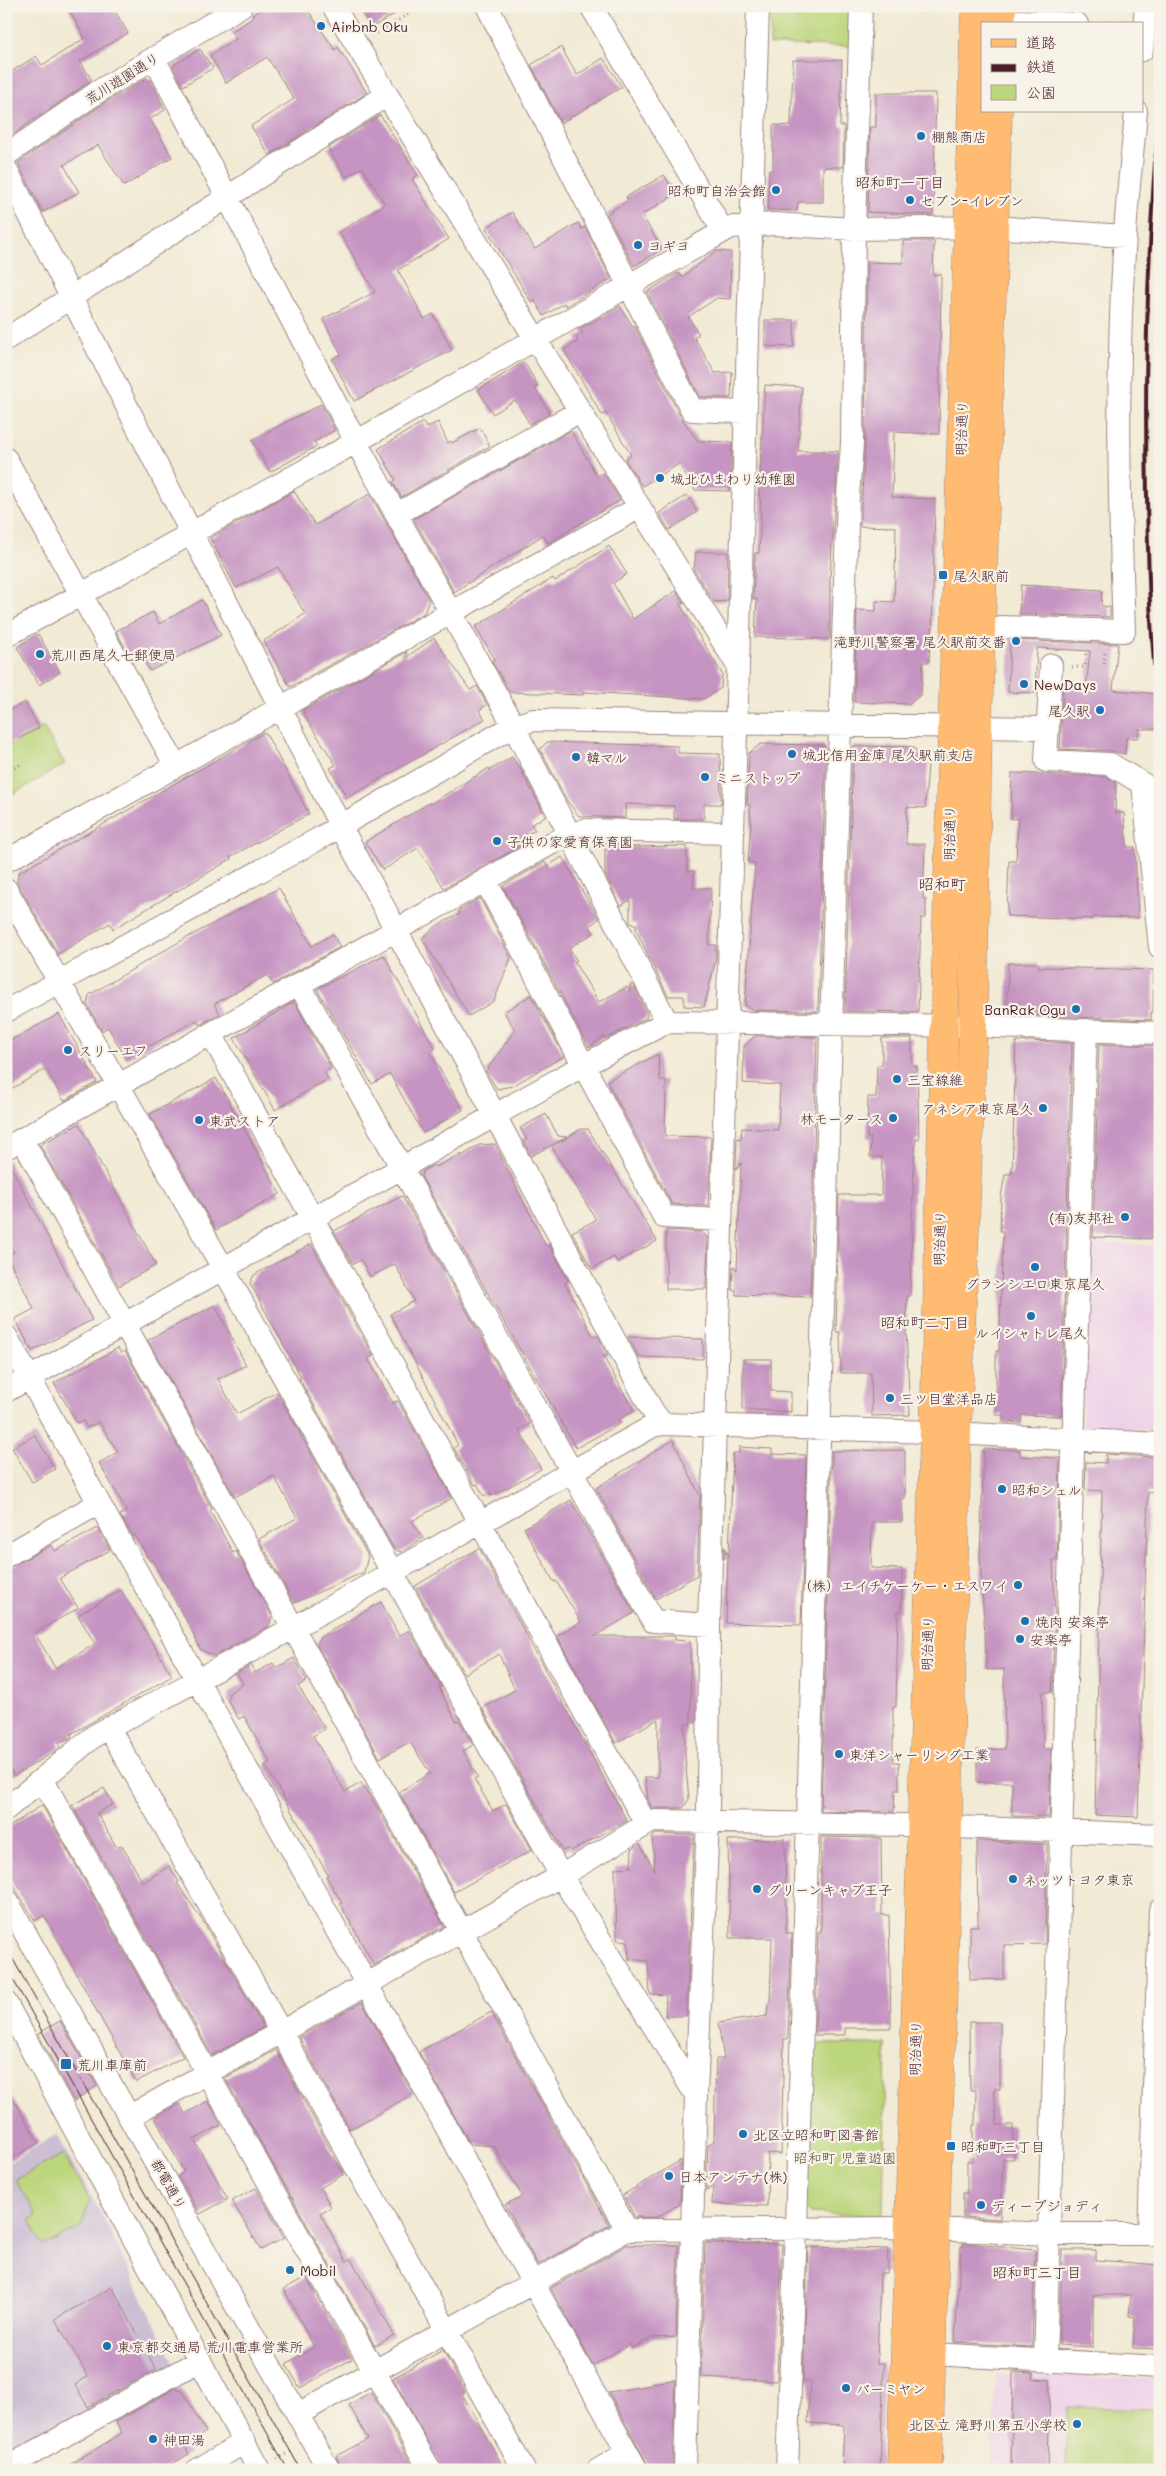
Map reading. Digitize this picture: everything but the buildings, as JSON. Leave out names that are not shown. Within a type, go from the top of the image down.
[{"type":"main road","name":"明治通り","points":[[901,2470],[905,2352],[922,2228],[935,1826],[945,1432],[945,1026],[965,726],[980,227],[975,6]]},
{"type":"main road","name":"明治通り","points":[[980,227],[998,112]]},
{"type":"main road","name":"明治通り","points":[[945,1432],[973,1026],[965,726]]},
{"type":"main road","name":"明治通り","points":[[922,2228],[932,2354],[928,2470]]},
{"type":"street","name":"荒川遊園通り","points":[[6,155],[99,91],[241,6]]},
{"type":"street","points":[[333,6],[536,340],[738,666]]},
{"type":"street","points":[[487,6],[692,410],[746,412]]},
{"type":"street","points":[[592,6],[723,231]]},
{"type":"street","points":[[685,2470],[696,2095],[708,1821],[709,1625],[729,1024],[736,722],[758,6]]},
{"type":"street","points":[[787,2470],[796,2228],[840,725],[848,497],[852,444],[854,229],[861,6]]},
{"type":"street","points":[[1144,28],[1146,6]]},
{"type":"street","points":[[1001,17],[1055,22]]},
{"type":"street","points":[[154,58],[356,442],[453,612],[667,1022]]},
{"type":"street","points":[[6,339],[387,95]]},
{"type":"street","points":[[1001,627],[1124,631],[1119,471],[1119,384],[1125,236],[1136,112]]},
{"type":"street","points":[[6,169],[73,296],[340,826],[652,1410],[662,1424]]},
{"type":"street","points":[[6,636],[356,442],[731,227],[774,224],[854,229],[980,227],[1125,236]]},
{"type":"street","points":[[397,514],[580,411]]},
{"type":"street","points":[[6,459],[176,766]]},
{"type":"street","points":[[6,861],[640,507]]},
{"type":"street","points":[[1052,665],[1046,761],[1110,764],[1143,784],[1160,947]]},
{"type":"street","points":[[6,1011],[340,826],[513,726],[533,720],[1047,728]]},
{"type":"street","points":[[627,2230],[124,1323],[14,1144],[299,984],[393,925],[485,880],[570,835],[584,830],[733,832]]},
{"type":"street","points":[[485,880],[664,1217],[721,1220]]},
{"type":"street","points":[[6,889],[223,1268],[560,1876],[696,2095]]},
{"type":"street","points":[[299,984],[572,1472],[652,1620],[709,1625]]},
{"type":"street","points":[[6,1391],[584,1065],[667,1022],[973,1026],[1160,1033]]},
{"type":"street","points":[[1045,2360],[1086,1030]]},
{"type":"street","points":[[211,1034],[482,1523],[646,1824]]},
{"type":"street","points":[[6,1336],[632,2461],[598,2470]]},
{"type":"street","points":[[6,1808],[94,1736],[293,1628],[653,1426],[662,1424],[715,1427],[945,1432],[1160,1444]]},
{"type":"street","points":[[7,1553],[99,1503]]},
{"type":"street","points":[[109,1728],[524,2470]]},
{"type":"street","points":[[42,1779],[430,2470]]},
{"type":"street","points":[[130,2116],[560,1876],[652,1821],[935,1826],[1160,1835]]},
{"type":"street","name":"都電通り","points":[[6,1899],[329,2470]]},
{"type":"street","points":[[298,2414],[448,2332],[627,2230],[922,2228],[1048,2234],[1154,2234],[1160,1910]]},
{"type":"street","points":[[6,2003],[259,2470]]},
{"type":"street","points":[[905,2352],[1160,2368]]},
{"type":"street","points":[[6,2468],[200,2360]]},
{"type":"street","points":[[197,2470],[245,2442]]},
{"type":"path","points":[[357,45],[422,6]]},
{"type":"path","points":[[1052,665],[1085,667],[1088,630]]},
{"type":"path","points":[[6,773],[21,764]]},
{"type":"path","points":[[259,2470],[312,2440]]},
{"type":"shaded area","points":[[1089,1243],[1160,1246],[1160,1430],[1082,1427]]},
{"type":"shaded area","name":"東京都交通局 荒川電車営業所","points":[[56,2135],[103,2217],[175,2365],[6,2459],[6,2164]]},
{"type":"shaded area","name":"北区立 滝野川第五小学校","points":[[996,2374],[1160,2379],[1160,2470],[992,2470]]},
{"type":"green space","points":[[771,6],[851,6],[851,46],[770,45]]},
{"type":"green space","points":[[43,727],[65,764],[6,798],[6,748]]},
{"type":"green space","name":"昭和町 児童遊園","points":[[813,2044],[886,2044],[883,2216],[810,2213],[802,2203]]},
{"type":"green space","points":[[63,2154],[90,2201],[81,2227],[43,2246],[30,2220],[37,2215],[16,2180]]},
{"type":"green space","points":[[1067,2407],[1160,2409],[1160,2470],[1066,2470]]},
{"type":"tram line","points":[[6,1947],[301,2470]]},
{"type":"tram line","points":[[6,1967],[288,2470]]},
{"type":"railway","points":[[1160,104],[1150,250],[1146,396],[1150,605],[1160,717]]},
{"type":"place","name":"Airbnb Oku","points":[[321,26]]},
{"type":"place","name":"棚熊商店","points":[[921,136]]},
{"type":"place","name":"昭和町自治会館","points":[[776,190]]},
{"type":"place","name":"セブン-イレブン","points":[[910,200]]},
{"type":"place","name":"ヨギヨ","points":[[638,245]]},
{"type":"place","name":"城北ひまわり幼稚園","points":[[660,478]]},
{"type":"place","name":"尾久駅前","points":[[943,575]]},
{"type":"place","name":"滝野川警察署 尾久駅前交番","points":[[1016,641]]},
{"type":"place","name":"荒川西尾久七郵便局","points":[[40,654]]},
{"type":"place","name":"NewDays","points":[[1024,684]]},
{"type":"place","name":"尾久駅","points":[[1100,710]]},
{"type":"place","name":"城北信用金庫 尾久駅前支店","points":[[792,754]]},
{"type":"place","name":"韓マル","points":[[576,757]]},
{"type":"place","name":"ミニストップ","points":[[705,777]]},
{"type":"place","name":"子供の家愛育保育園","points":[[497,841]]},
{"type":"place","name":"BanRak Ogu","points":[[1076,1009]]},
{"type":"place","name":"スリーエフ","points":[[68,1050]]},
{"type":"place","name":"三宝線維","points":[[897,1079]]},
{"type":"place","name":"アネシア東京尾久","points":[[1043,1108]]},
{"type":"place","name":"林モータース","points":[[893,1118]]},
{"type":"place","name":"東武ストア","points":[[199,1120]]},
{"type":"place","name":"(有)友邦社","points":[[1125,1217]]},
{"type":"place","name":"グランシエロ東京尾久","points":[[1035,1267]]},
{"type":"place","name":"ルイシャトレ尾久","points":[[1031,1316]]},
{"type":"place","name":"三ツ目堂洋品店","points":[[890,1398]]},
{"type":"place","name":"昭和シェル","points":[[1002,1489]]},
{"type":"place","name":"（株）エイチケーケー・エスワイ","points":[[1018,1585]]},
{"type":"place","name":"焼肉 安楽亭","points":[[1025,1621]]},
{"type":"place","name":"安楽亭","points":[[1020,1639]]},
{"type":"place","name":"東洋シャーリング工業","points":[[839,1754]]},
{"type":"place","name":"ネッツトヨタ東京","points":[[1013,1879]]},
{"type":"place","name":"グリーンキャブ王子","points":[[757,1889]]},
{"type":"place","name":"荒川車庫前","points":[[66,2064]]},
{"type":"place","name":"北区立昭和町図書館","points":[[743,2134]]},
{"type":"place","name":"昭和町三丁目","points":[[951,2146]]},
{"type":"place","name":"日本アンテナ(株)","points":[[669,2176]]},
{"type":"place","name":"ディープジョディ","points":[[981,2205]]},
{"type":"place","name":"Mobil","points":[[290,2270]]},
{"type":"place","name":"東京都交通局 荒川電車営業所","points":[[107,2346]]},
{"type":"place","name":"バーミヤン","points":[[846,2388]]},
{"type":"place","name":"北区立 滝野川第五小学校","points":[[1077,2424]]},
{"type":"place","name":"神田湯","points":[[153,2439]]},
{"type":"district","name":"昭和町一丁目","points":[[900,182]]},
{"type":"district","name":"昭和町","points":[[942,883]]},
{"type":"district","name":"昭和町二丁目","points":[[925,1322]]},
{"type":"district","name":"昭和町三丁目","points":[[1037,2272]]}]
